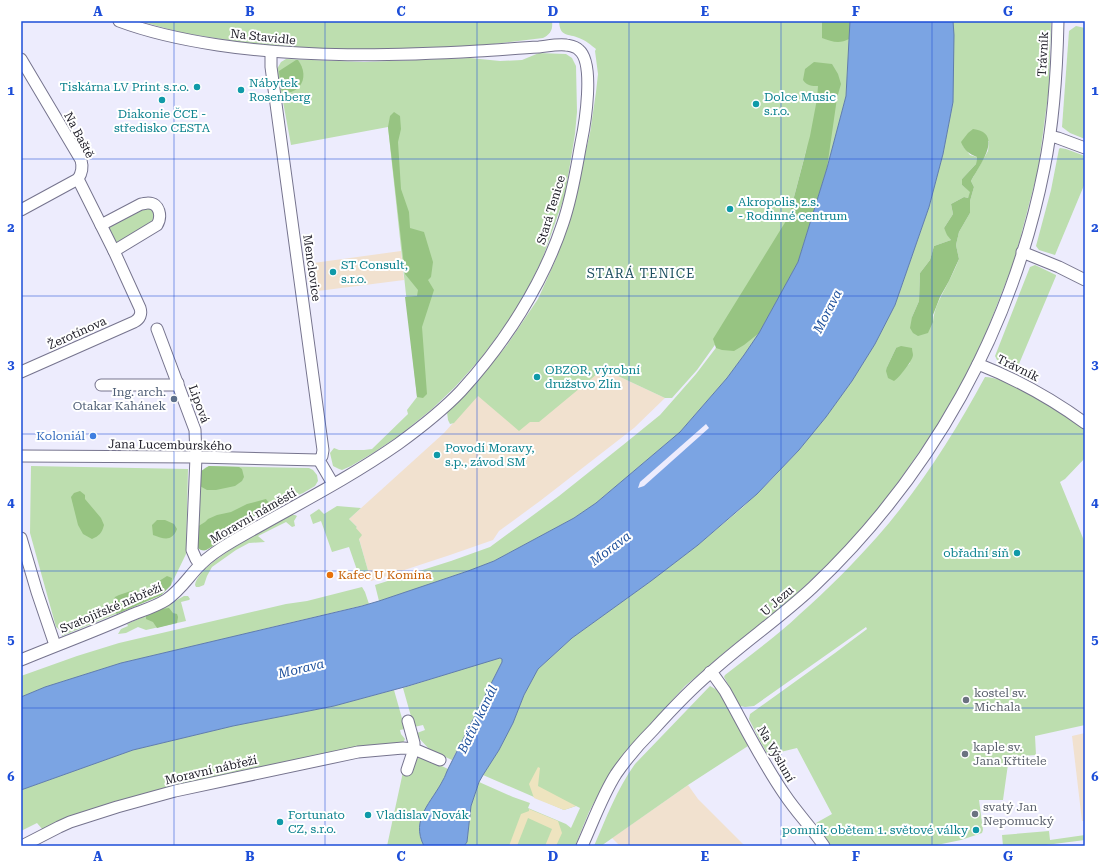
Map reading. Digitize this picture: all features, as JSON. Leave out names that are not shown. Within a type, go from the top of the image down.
[{"type":"street","name":"Na Stavidle","points":[[119,21],[153,32],[235,48],[272,52],[384,55]]},
{"type":"street","name":"Trávník","points":[[1058,21],[1050,136],[1037,199],[1005,304],[978,364],[1044,395],[1061,405],[1085,423]]},
{"type":"street","name":"Stará Tenice","points":[[333,484],[384,453],[414,432],[436,414],[460,392],[504,338],[525,305],[544,270],[563,225],[576,175],[585,123],[587,66],[582,52],[576,47],[559,45],[499,50],[384,55]]},
{"type":"street","name":"Menclovice","points":[[272,52],[271,66],[323,450],[322,456],[319,460]]},
{"type":"street","name":"Na Baště","points":[[21,59],[80,160],[82,168],[78,179]]},
{"type":"street","points":[[1050,136],[1085,148]]},
{"type":"street","points":[[21,210],[78,179],[101,225],[114,251],[157,225],[160,216],[159,210],[151,204],[141,204],[101,225]]},
{"type":"street","name":"Žerotínova","points":[[21,372],[137,320],[140,316],[140,308],[114,251]]},
{"type":"street","points":[[1022,252],[1059,267],[1085,280]]},
{"type":"street","name":"Lipová","points":[[157,329],[195,430],[196,457]]},
{"type":"street","name":"U Jezu","points":[[582,846],[613,779],[632,752],[710,672],[771,623],[811,588],[864,534],[890,503],[924,457],[947,422],[978,364]]},
{"type":"street","name":"Lipová","points":[[101,386],[174,385],[178,383]]},
{"type":"street","name":"Jana Lucemburského","points":[[21,456],[196,457],[319,460]]},
{"type":"street","name":"Moravní náměstí","points":[[196,457],[192,550],[200,565],[220,549],[333,484]]},
{"type":"street","points":[[319,460],[333,484]]},
{"type":"street","points":[[21,538],[55,645]]},
{"type":"street","name":"Svatojiřské nábřeží","points":[[21,660],[55,645],[103,628],[167,599],[183,585],[200,565]]},
{"type":"street","name":"Na Výsluní","points":[[710,672],[725,691],[783,793],[824,846]]},
{"type":"street","points":[[407,770],[414,749],[414,742],[408,721]]},
{"type":"street","name":"Moravní nábřeží","points":[[22,846],[70,822],[117,807],[175,791],[358,752],[403,748],[414,749],[440,760]]},
{"type":"shaded area","points":[[401,251],[404,280],[310,292],[306,264]]},
{"type":"shaded area","points":[[603,369],[665,398],[634,428],[499,531],[493,540],[371,581],[356,528],[357,527],[349,519],[444,433],[478,395]]},
{"type":"shaded area","points":[[1085,733],[1085,821],[1082,821],[1072,736]]},
{"type":"shaded area","points":[[688,785],[698,799],[745,846],[620,846],[612,838]]},
{"type":"green space","points":[[139,21],[552,21],[552,29],[550,33],[543,38],[470,47],[357,50],[301,49],[246,43],[183,33]]},
{"type":"green space","points":[[559,21],[850,21],[846,96],[827,168],[798,262],[759,333],[727,378],[680,432],[596,503],[574,518],[494,561],[379,601],[375,585],[490,547],[559,496],[660,415],[696,374],[728,332],[795,211],[807,147],[789,216],[727,328],[697,370],[672,398],[665,398],[603,369],[539,422],[530,422],[519,431],[478,396],[454,423],[450,424],[447,412],[478,381],[507,345],[538,299],[556,259],[569,222],[590,133],[598,74],[596,49],[581,39],[563,33]]},
{"type":"green space","points":[[822,21],[850,21],[849,39],[842,42],[836,42],[822,38]]},
{"type":"green space","points":[[953,21],[1051,21],[1049,88],[1038,170],[1013,264],[986,333],[964,379],[933,432],[875,513],[844,548],[772,616],[732,646],[685,686],[633,743],[609,774],[589,812],[575,846],[464,846],[467,842],[471,806],[479,782],[530,803],[528,808],[566,824],[571,828],[580,808],[576,806],[564,810],[483,775],[499,750],[513,723],[524,695],[538,669],[572,638],[698,545],[743,507],[799,450],[826,417],[852,381],[875,344],[895,305],[929,207],[943,154],[953,102]],"holes":[[[989,141],[988,151],[971,181],[974,187],[970,201],[970,213],[959,232],[956,245],[959,259],[937,306],[933,322],[912,317],[919,301],[920,273],[930,260],[934,246],[951,240],[944,228],[953,214],[951,204],[964,197],[968,198],[971,192],[962,185],[962,179],[976,164],[977,157],[970,155],[963,146]],[[896,348],[910,363],[902,372],[887,367]]]},
{"type":"green space","points":[[1076,26],[1085,28],[1085,139],[1070,133],[1062,127],[1069,31]]},
{"type":"green space","points":[[539,53],[566,54],[572,58],[576,66],[577,112],[565,195],[542,260],[519,306],[482,357],[455,387],[432,409],[400,435],[351,466],[342,470],[339,469],[333,466],[330,453],[334,448],[339,450],[372,449],[408,414],[407,410],[417,397],[388,127],[291,145],[277,69],[281,62],[286,59],[364,62],[470,58],[500,61],[522,60]]},
{"type":"green space","points":[[298,60],[302,66],[303,81],[294,91],[291,92],[281,90],[279,71]]},
{"type":"green space","points":[[814,62],[832,64],[838,74],[841,84],[837,98],[827,168],[798,262],[759,333],[734,351],[722,350],[716,348],[713,339],[789,216],[810,136],[817,99],[818,86],[808,85],[803,80],[805,69]]},
{"type":"green space","points":[[394,112],[400,116],[401,129],[398,142],[401,189],[409,212],[410,228],[424,232],[433,262],[431,277],[428,280],[434,290],[422,327],[427,394],[423,398],[417,397],[405,297],[417,296],[418,290],[405,274],[388,127],[390,116]]},
{"type":"green space","points":[[973,129],[982,132],[987,137],[989,143],[984,159],[971,181],[974,187],[970,201],[970,213],[959,232],[956,245],[959,259],[940,297],[933,315],[933,322],[928,333],[918,336],[913,333],[910,328],[912,317],[919,301],[920,273],[930,260],[934,246],[951,240],[944,228],[953,214],[951,204],[964,197],[968,198],[970,192],[962,185],[962,179],[976,164],[977,157],[967,151],[961,142]]},
{"type":"green space","points":[[1060,148],[1085,156],[1085,183],[1055,255],[1039,250],[1036,246],[1051,190]]},
{"type":"green space","points":[[147,206],[155,212],[154,222],[117,243],[108,228],[108,225]]},
{"type":"green space","points":[[1035,265],[1056,276],[1016,371],[1001,364],[995,356],[1030,267]]},
{"type":"green space","points":[[901,346],[912,348],[913,355],[911,361],[894,381],[888,378],[886,371],[896,348]]},
{"type":"green space","points":[[985,377],[994,378],[1013,385],[1041,400],[1085,430],[1085,458],[1065,479],[1060,482],[1085,543],[1085,725],[1035,736],[1036,755],[1009,757],[1003,800],[979,800],[983,830],[982,833],[961,840],[932,846],[831,846],[816,823],[832,814],[797,748],[768,755],[749,719],[750,714],[867,629],[866,627],[754,706],[740,706],[724,677],[810,605],[877,537],[908,499],[936,460]]},
{"type":"green space","points":[[31,466],[188,469],[186,554],[171,585],[160,596],[62,636],[60,630],[56,627],[30,533]]},
{"type":"green space","points":[[209,466],[309,468],[317,475],[318,481],[315,486],[303,493],[271,506],[252,517],[240,530],[206,550],[202,550],[196,546],[198,477],[205,468]]},
{"type":"green space","points":[[209,466],[239,467],[242,469],[244,477],[242,481],[235,486],[216,490],[207,490],[198,485],[201,471]]},
{"type":"green space","points":[[80,491],[85,495],[85,499],[101,518],[104,525],[100,534],[92,539],[83,534],[78,525],[71,497],[74,493]]},
{"type":"green space","points":[[266,499],[271,506],[252,517],[240,530],[206,550],[201,550],[196,546],[197,527],[208,519],[217,515],[231,512],[247,504]]},
{"type":"green space","points":[[337,506],[361,508],[349,519],[362,535],[359,539],[369,574],[354,577],[352,572],[357,570],[349,547],[332,552],[321,521],[313,524],[310,515],[319,509],[324,514]]},
{"type":"green space","points":[[291,515],[297,516],[294,521],[295,526],[292,527],[286,522],[258,536],[265,542],[249,543],[236,550],[212,567],[204,585],[196,587],[195,585],[199,576],[208,566],[221,556]]},
{"type":"green space","points":[[157,520],[165,520],[174,524],[177,529],[173,536],[170,538],[164,538],[153,535],[152,525]]},
{"type":"green space","points":[[167,576],[172,578],[171,585],[161,595],[117,614],[113,610],[111,605],[115,597],[134,590],[140,592],[150,589]]},
{"type":"green space","points":[[362,587],[369,604],[121,663],[45,687],[21,697],[21,676],[77,656],[119,643],[286,604],[307,601]]},
{"type":"green space","points":[[184,596],[188,596],[190,599],[181,602],[186,621],[146,630],[138,627],[126,633],[118,634],[121,629],[128,626],[127,624],[161,609]]},
{"type":"green space","points":[[169,608],[173,613],[177,614],[177,623],[157,628],[153,622],[146,619],[146,616],[161,609]]},
{"type":"green space","points":[[498,658],[502,659],[502,662],[452,760],[430,750],[417,736],[417,733],[425,730],[423,725],[414,727],[403,688]]},
{"type":"green space","points":[[710,686],[719,691],[748,746],[688,785],[601,846],[594,846],[617,794],[635,764]]},
{"type":"green space","points":[[394,690],[405,729],[400,730],[405,739],[403,743],[351,749],[43,830],[37,823],[21,831],[21,790],[133,750],[233,726],[334,706]]},
{"type":"green space","points":[[421,756],[448,769],[444,779],[424,811],[421,819],[420,836],[424,846],[387,846],[403,772],[414,764]]},
{"type":"green space","points":[[1049,831],[1050,840],[1085,835],[1085,840],[1038,846],[1003,846],[1002,835]]},
{"type":"sand","points":[[538,767],[540,768],[538,786],[576,806],[564,810],[534,798],[529,784]]},
{"type":"sand","points":[[529,809],[558,821],[562,833],[556,846],[545,846],[552,829],[528,818],[517,846],[509,846],[521,814],[529,811]]},
{"type":"water","points":[[850,21],[953,21],[953,102],[943,154],[929,207],[895,305],[875,344],[852,381],[826,417],[799,450],[757,494],[698,545],[572,638],[538,669],[524,695],[513,723],[499,750],[479,782],[471,806],[467,842],[464,846],[424,846],[420,836],[421,819],[428,803],[444,779],[502,662],[502,659],[500,658],[408,686],[334,706],[233,726],[133,750],[21,790],[21,697],[45,687],[121,663],[362,606],[494,561],[574,518],[596,503],[680,432],[727,378],[744,355],[759,333],[798,262],[827,168],[846,96]]},
{"type":"pier","points":[[706,424],[709,428],[644,486],[638,488],[640,482]]},
{"type":"place","name":"Tiskárna LV Print s.r.o.","points":[[197,87]]},
{"type":"place","name":"Nábytek Rosenberg","points":[[241,90]]},
{"type":"place","name":"Diakonie ČCE - středisko CESTA","points":[[162,100]]},
{"type":"place","name":"Dolce Music s.r.o.","points":[[756,104]]},
{"type":"place","name":"Akropolis, z.s. - Rodinné centrum","points":[[730,209]]},
{"type":"place","name":"ST Consult, s.r.o.","points":[[333,272]]},
{"type":"place","name":"OBZOR, výrobní družstvo Zlín","points":[[537,377]]},
{"type":"place","name":"Ing. arch. Otakar Kahánek","points":[[174,399]]},
{"type":"place","name":"Koloniál","points":[[93,436]]},
{"type":"place","name":"Povodí Moravy, s.p., závod SM","points":[[437,455]]},
{"type":"place","name":"obřadní síň","points":[[1017,553]]},
{"type":"place","name":"Kafec U Komína","points":[[330,575]]},
{"type":"place","name":"kostel sv. Michala","points":[[966,700]]},
{"type":"place","name":"kaple sv. Jana Křtitele","points":[[965,754]]},
{"type":"place","name":"svatý Jan Nepomucký","points":[[975,814]]},
{"type":"place","name":"Vladislav Novák","points":[[368,815]]},
{"type":"place","name":"Fortunato CZ, s.r.o.","points":[[280,822]]},
{"type":"place","name":"pomník obětem 1. světové války","points":[[976,830]]},
{"type":"district","name":"STARÁ TENICE","points":[[641,273]]},
{"type":"water label","name":"Morava","points":[[827,311]]},
{"type":"water label","name":"Morava","points":[[610,548]]},
{"type":"water label","name":"Morava","points":[[301,668]]},
{"type":"water label","name":"Baťův kanál","points":[[477,719]]}]
